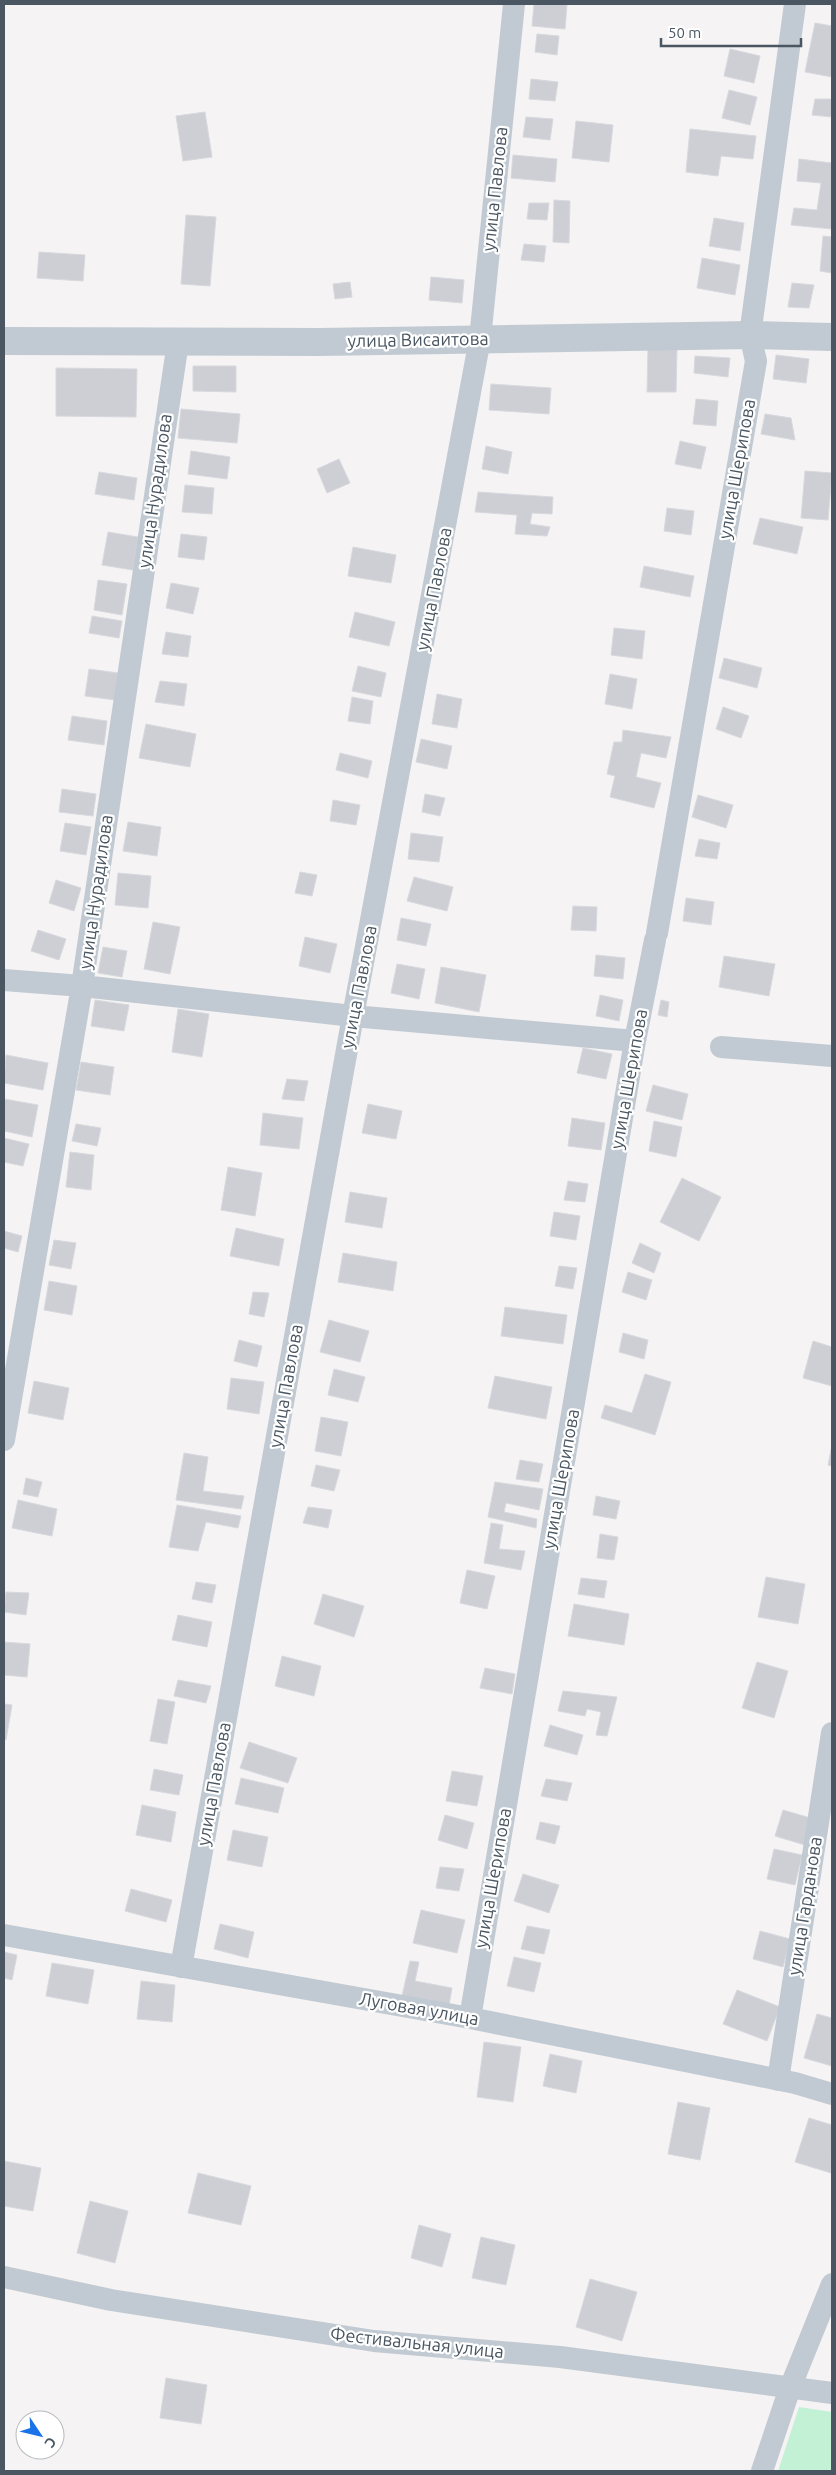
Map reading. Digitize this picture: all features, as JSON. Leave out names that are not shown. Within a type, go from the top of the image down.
[{"type":"street","name":"улица Павлова","points":[[181,1968],[353,1016],[480,339],[514,4]]},
{"type":"street","name":"улица Шерипова","points":[[470,2018],[636,1041],[756,361],[750,335],[795,4]]},
{"type":"street","name":"улица Висаитова","points":[[4,340],[178,342],[750,335],[832,337]]},
{"type":"street","name":"улица Нурадилова","points":[[4,1440],[82,986],[178,342]]},
{"type":"street","points":[[4,980],[82,986],[353,1016],[636,1041]]},
{"type":"street","points":[[721,1047],[832,1056]]},
{"type":"street","name":"улица Гарданова","points":[[778,2080],[832,1733]]},
{"type":"street","name":"Луговая улица","points":[[4,1935],[470,2018],[778,2080],[832,2094]]},
{"type":"street","name":"Фестивальная улица","points":[[4,2277],[111,2300],[374,2342],[560,2357],[832,2393]]},
{"type":"street","points":[[762,2471],[790,2388],[832,2284]]},
{"type":"green space","points":[[799,2407],[832,2412],[832,2471],[778,2471]]},
{"type":"building","points":[[534,4],[567,4],[565,29],[532,26]]},
{"type":"building","points":[[815,23],[832,26],[832,77],[805,72]]},
{"type":"building","points":[[537,34],[559,36],[557,55],[535,52]]},
{"type":"building","points":[[730,49],[760,56],[754,83],[724,76]]},
{"type":"building","points":[[531,79],[558,82],[555,101],[529,99]]},
{"type":"building","points":[[729,90],[757,97],[750,125],[722,118]]},
{"type":"building","points":[[815,99],[832,99],[832,117],[812,115]]},
{"type":"building","points":[[205,112],[212,157],[183,161],[176,116]]},
{"type":"building","points":[[526,117],[553,119],[550,140],[523,137]]},
{"type":"building","points":[[576,121],[613,125],[609,162],[572,158]]},
{"type":"building","points":[[690,129],[756,136],[753,159],[721,156],[718,176],[686,172]]},
{"type":"building","points":[[513,155],[557,159],[555,182],[511,178]]},
{"type":"building","points":[[799,159],[832,163],[832,229],[791,225],[794,208],[817,210],[821,183],[797,181]]},
{"type":"building","points":[[554,200],[570,201],[569,243],[553,242]]},
{"type":"building","points":[[529,203],[549,203],[547,220],[527,219]]},
{"type":"building","points":[[186,215],[216,217],[210,286],[181,284]]},
{"type":"building","points":[[714,218],[744,223],[740,251],[709,246]]},
{"type":"building","points":[[823,236],[832,237],[832,273],[820,271]]},
{"type":"building","points":[[524,244],[546,246],[544,262],[521,260]]},
{"type":"building","points":[[39,252],[85,255],[83,281],[37,278]]},
{"type":"building","points":[[702,258],[740,265],[735,295],[697,288]]},
{"type":"building","points":[[431,277],[464,280],[462,303],[429,300]]},
{"type":"building","points":[[350,282],[352,297],[335,299],[333,284]]},
{"type":"building","points":[[792,283],[814,285],[809,308],[788,307]]},
{"type":"building","points":[[648,349],[677,349],[676,392],[647,392]]},
{"type":"building","points":[[776,355],[809,359],[806,383],[773,379]]},
{"type":"building","points":[[695,356],[730,358],[728,377],[694,373]]},
{"type":"building","points":[[193,366],[236,366],[236,392],[193,391]]},
{"type":"building","points":[[56,368],[137,369],[136,417],[56,416]]},
{"type":"building","points":[[491,384],[551,388],[549,414],[489,410]]},
{"type":"building","points":[[696,399],[718,401],[716,426],[693,424]]},
{"type":"building","points":[[181,409],[240,414],[237,443],[178,438]]},
{"type":"building","points":[[765,414],[791,418],[795,440],[761,434]]},
{"type":"building","points":[[680,441],[706,447],[701,469],[675,464]]},
{"type":"building","points":[[486,446],[512,452],[508,474],[482,469]]},
{"type":"building","points":[[191,451],[230,457],[227,479],[188,474]]},
{"type":"building","points":[[339,459],[350,483],[327,493],[317,469]]},
{"type":"building","points":[[805,471],[832,473],[828,520],[801,518]]},
{"type":"building","points":[[99,472],[137,478],[134,500],[95,494]]},
{"type":"building","points":[[185,485],[214,488],[212,514],[182,512]]},
{"type":"building","points":[[478,492],[553,497],[552,514],[532,513],[530,524],[550,527],[547,536],[515,534],[517,515],[475,512]]},
{"type":"building","points":[[667,508],[694,511],[691,535],[664,531]]},
{"type":"building","points":[[760,518],[803,527],[797,554],[753,544]]},
{"type":"building","points":[[108,532],[138,537],[133,570],[102,565]]},
{"type":"building","points":[[181,534],[207,537],[204,560],[178,557]]},
{"type":"building","points":[[353,547],[396,555],[391,583],[348,576]]},
{"type":"building","points":[[644,566],[694,576],[690,597],[640,587]]},
{"type":"building","points":[[98,580],[127,584],[122,615],[94,610]]},
{"type":"building","points":[[171,583],[199,588],[193,614],[166,608]]},
{"type":"building","points":[[355,612],[395,622],[389,646],[349,637]]},
{"type":"building","points":[[92,616],[122,621],[119,638],[89,633]]},
{"type":"building","points":[[614,628],[645,631],[642,659],[611,655]]},
{"type":"building","points":[[166,632],[191,636],[188,657],[162,654]]},
{"type":"building","points":[[724,658],[762,668],[757,688],[719,678]]},
{"type":"building","points":[[358,666],[386,673],[381,697],[352,691]]},
{"type":"building","points":[[89,669],[118,673],[115,700],[85,696]]},
{"type":"building","points":[[610,674],[637,679],[632,709],[605,704]]},
{"type":"building","points":[[160,681],[187,684],[184,706],[155,702]]},
{"type":"building","points":[[437,694],[462,699],[457,728],[432,724]]},
{"type":"building","points":[[352,697],[373,701],[370,724],[348,721]]},
{"type":"building","points":[[723,707],[749,716],[741,738],[716,729]]},
{"type":"building","points":[[72,716],[107,721],[104,745],[68,740]]},
{"type":"building","points":[[146,724],[196,734],[190,767],[139,758]]},
{"type":"building","points":[[623,730],[671,737],[666,758],[641,753],[636,777],[661,783],[654,808],[610,797],[615,776],[607,774],[614,742],[622,742]]},
{"type":"building","points":[[421,739],[452,746],[447,769],[416,762]]},
{"type":"building","points":[[340,753],[372,761],[368,778],[336,770]]},
{"type":"building","points":[[62,789],[96,794],[93,816],[59,812]]},
{"type":"building","points":[[425,794],[445,798],[440,816],[422,812]]},
{"type":"building","points":[[698,795],[733,805],[726,828],[692,817]]},
{"type":"building","points":[[333,800],[360,805],[356,825],[330,821]]},
{"type":"building","points":[[128,822],[161,827],[157,856],[123,851]]},
{"type":"building","points":[[65,823],[91,827],[86,855],[60,851]]},
{"type":"building","points":[[411,833],[443,837],[439,862],[408,859]]},
{"type":"building","points":[[699,839],[720,843],[717,859],[695,856]]},
{"type":"building","points":[[300,872],[317,875],[312,896],[295,893]]},
{"type":"building","points":[[118,873],[151,876],[148,908],[115,905]]},
{"type":"building","points":[[414,877],[453,887],[447,911],[407,901]]},
{"type":"building","points":[[56,880],[81,888],[74,911],[49,903]]},
{"type":"building","points":[[686,898],[714,902],[711,925],[683,921]]},
{"type":"building","points":[[573,906],[597,907],[596,931],[571,930]]},
{"type":"building","points":[[401,918],[431,924],[426,946],[397,940]]},
{"type":"building","points":[[153,922],[180,927],[170,974],[144,969]]},
{"type":"building","points":[[38,930],[66,939],[59,960],[31,951]]},
{"type":"building","points":[[305,937],[337,944],[330,973],[299,966]]},
{"type":"building","points":[[103,947],[127,951],[122,977],[98,973]]},
{"type":"building","points":[[596,955],[625,958],[623,979],[594,976]]},
{"type":"building","points":[[724,956],[775,964],[769,996],[719,987]]},
{"type":"building","points":[[397,964],[425,969],[419,999],[391,993]]},
{"type":"building","points":[[441,967],[486,975],[479,1012],[435,1003]]},
{"type":"building","points":[[600,995],[623,1000],[619,1021],[596,1016]]},
{"type":"building","points":[[95,1000],[129,1005],[124,1031],[91,1026]]},
{"type":"building","points":[[661,1000],[669,1002],[667,1017],[658,1015]]},
{"type":"building","points":[[178,1009],[209,1014],[202,1057],[172,1052]]},
{"type":"building","points":[[583,1048],[612,1054],[606,1079],[577,1073]]},
{"type":"building","points":[[6,1055],[48,1063],[43,1090],[4,1083]]},
{"type":"building","points":[[81,1062],[114,1067],[110,1095],[76,1090]]},
{"type":"building","points":[[287,1079],[308,1081],[304,1101],[282,1099]]},
{"type":"building","points":[[653,1085],[688,1094],[682,1120],[646,1111]]},
{"type":"building","points":[[4,1099],[38,1105],[32,1137],[4,1131]]},
{"type":"building","points":[[368,1104],[402,1111],[396,1139],[362,1133]]},
{"type":"building","points":[[263,1113],[303,1118],[299,1149],[260,1145]]},
{"type":"building","points":[[572,1118],[605,1123],[601,1150],[568,1146]]},
{"type":"building","points":[[654,1121],[682,1127],[676,1157],[649,1151]]},
{"type":"building","points":[[76,1124],[101,1128],[97,1146],[72,1141]]},
{"type":"building","points":[[4,1138],[29,1144],[23,1166],[4,1162]]},
{"type":"building","points":[[70,1152],[94,1155],[91,1190],[66,1187]]},
{"type":"building","points":[[228,1167],[262,1173],[255,1216],[221,1210]]},
{"type":"building","points":[[682,1178],[721,1197],[699,1241],[660,1222]]},
{"type":"building","points":[[568,1181],[588,1184],[585,1202],[564,1200]]},
{"type":"building","points":[[350,1192],[387,1198],[382,1228],[345,1222]]},
{"type":"building","points":[[554,1212],[580,1216],[576,1240],[550,1236]]},
{"type":"building","points":[[236,1228],[284,1239],[279,1266],[230,1256]]},
{"type":"building","points":[[4,1231],[22,1236],[18,1252],[4,1248]]},
{"type":"building","points":[[54,1240],[76,1243],[71,1269],[49,1265]]},
{"type":"building","points":[[640,1243],[661,1253],[654,1273],[632,1263]]},
{"type":"building","points":[[343,1253],[397,1262],[393,1291],[338,1282]]},
{"type":"building","points":[[559,1266],[577,1268],[573,1289],[555,1286]]},
{"type":"building","points":[[628,1272],[652,1280],[646,1300],[622,1292]]},
{"type":"building","points":[[49,1281],[77,1286],[72,1315],[44,1310]]},
{"type":"building","points":[[253,1292],[269,1293],[264,1317],[249,1314]]},
{"type":"building","points":[[505,1307],[567,1315],[563,1344],[501,1336]]},
{"type":"building","points":[[329,1320],[369,1331],[360,1362],[320,1352]]},
{"type":"building","points":[[623,1333],[648,1340],[644,1359],[619,1352]]},
{"type":"building","points":[[239,1340],[262,1346],[257,1367],[234,1361]]},
{"type":"building","points":[[813,1341],[832,1347],[832,1386],[803,1378]]},
{"type":"building","points":[[334,1369],[365,1377],[358,1402],[328,1395]]},
{"type":"building","points":[[645,1374],[671,1382],[655,1435],[601,1418],[605,1405],[632,1413]]},
{"type":"building","points":[[495,1376],[552,1387],[546,1419],[488,1408]]},
{"type":"building","points":[[231,1378],[264,1382],[259,1414],[227,1409]]},
{"type":"building","points":[[34,1381],[69,1388],[63,1420],[28,1413]]},
{"type":"building","points":[[321,1417],[348,1422],[341,1456],[315,1451]]},
{"type":"building","points":[[832,1445],[832,1466],[828,1465]]},
{"type":"building","points":[[184,1453],[208,1457],[203,1491],[244,1496],[241,1509],[176,1500]]},
{"type":"building","points":[[520,1460],[543,1464],[539,1482],[516,1479]]},
{"type":"building","points":[[316,1465],[340,1470],[334,1491],[311,1486]]},
{"type":"building","points":[[26,1478],[42,1482],[38,1497],[23,1494]]},
{"type":"building","points":[[495,1482],[543,1489],[539,1510],[506,1503],[504,1512],[537,1519],[536,1528],[488,1517]]},
{"type":"building","points":[[596,1496],[620,1501],[616,1519],[593,1515]]},
{"type":"building","points":[[18,1500],[57,1509],[52,1536],[12,1528]]},
{"type":"building","points":[[177,1505],[241,1516],[238,1528],[206,1522],[198,1551],[169,1547]]},
{"type":"building","points":[[308,1507],[332,1510],[328,1528],[303,1523]]},
{"type":"building","points":[[491,1523],[503,1525],[499,1549],[525,1551],[521,1570],[484,1563]]},
{"type":"building","points":[[600,1534],[618,1537],[614,1560],[597,1558]]},
{"type":"building","points":[[467,1570],[495,1576],[487,1609],[460,1603]]},
{"type":"building","points":[[766,1577],[805,1584],[798,1624],[758,1617]]},
{"type":"building","points":[[581,1578],[607,1581],[604,1598],[578,1594]]},
{"type":"building","points":[[196,1582],[216,1585],[212,1603],[192,1599]]},
{"type":"building","points":[[6,1592],[29,1593],[26,1615],[4,1612]]},
{"type":"building","points":[[323,1594],[364,1606],[354,1637],[314,1624]]},
{"type":"building","points":[[574,1604],[629,1614],[624,1645],[568,1636]]},
{"type":"building","points":[[178,1615],[212,1622],[207,1647],[172,1640]]},
{"type":"building","points":[[4,1642],[30,1644],[27,1677],[4,1675]]},
{"type":"building","points":[[282,1656],[321,1666],[314,1696],[275,1686]]},
{"type":"building","points":[[757,1662],[788,1671],[774,1718],[742,1708]]},
{"type":"building","points":[[485,1668],[515,1674],[512,1694],[480,1688]]},
{"type":"building","points":[[178,1680],[211,1686],[206,1703],[174,1696]]},
{"type":"building","points":[[563,1691],[617,1697],[607,1736],[596,1735],[601,1712],[587,1709],[585,1716],[558,1711]]},
{"type":"building","points":[[158,1699],[175,1702],[167,1744],[150,1741]]},
{"type":"building","points":[[4,1704],[12,1705],[6,1740],[4,1739]]},
{"type":"building","points":[[550,1725],[583,1735],[577,1755],[544,1746]]},
{"type":"building","points":[[249,1742],[297,1758],[288,1783],[240,1768]]},
{"type":"building","points":[[154,1769],[183,1775],[179,1795],[150,1790]]},
{"type":"building","points":[[452,1771],[483,1776],[477,1806],[446,1801]]},
{"type":"building","points":[[241,1778],[284,1788],[278,1813],[235,1804]]},
{"type":"building","points":[[546,1779],[572,1783],[567,1801],[541,1796]]},
{"type":"building","points":[[142,1805],[176,1812],[171,1842],[136,1835]]},
{"type":"building","points":[[783,1810],[814,1819],[805,1845],[775,1836]]},
{"type":"building","points":[[445,1815],[474,1823],[467,1849],[438,1840]]},
{"type":"building","points":[[540,1822],[560,1826],[555,1844],[536,1839]]},
{"type":"building","points":[[233,1830],[268,1837],[262,1867],[227,1860]]},
{"type":"building","points":[[774,1849],[802,1855],[795,1885],[767,1879]]},
{"type":"building","points":[[440,1867],[464,1869],[459,1891],[436,1888]]},
{"type":"building","points":[[523,1874],[559,1885],[549,1913],[514,1901]]},
{"type":"building","points":[[131,1889],[172,1900],[166,1922],[125,1911]]},
{"type":"building","points":[[421,1910],[465,1920],[457,1953],[413,1943]]},
{"type":"building","points":[[220,1924],[254,1932],[248,1958],[214,1949]]},
{"type":"building","points":[[527,1926],[550,1930],[544,1954],[521,1949]]},
{"type":"building","points":[[760,1931],[790,1939],[783,1967],[753,1959]]},
{"type":"building","points":[[4,1952],[17,1955],[12,1980],[4,1978]]},
{"type":"building","points":[[514,1957],[541,1963],[534,1992],[507,1986]]},
{"type":"building","points":[[410,1961],[419,1962],[415,1981],[452,1988],[449,2005],[402,1996]]},
{"type":"building","points":[[52,1963],[94,1970],[88,2004],[46,1996]]},
{"type":"building","points":[[141,1981],[175,1985],[172,2022],[137,2019]]},
{"type":"building","points":[[737,1990],[780,2007],[767,2041],[723,2024]]},
{"type":"building","points":[[817,2014],[832,2018],[832,2066],[804,2058]]},
{"type":"building","points":[[484,2042],[521,2047],[513,2102],[477,2097]]},
{"type":"building","points":[[550,2054],[582,2061],[576,2093],[543,2086]]},
{"type":"building","points":[[678,2102],[710,2108],[700,2160],[668,2154]]},
{"type":"building","points":[[809,2118],[832,2125],[831,2173],[795,2162]]},
{"type":"building","points":[[4,2161],[41,2168],[33,2211],[4,2206]]},
{"type":"building","points":[[198,2173],[251,2186],[241,2225],[188,2213]]},
{"type":"building","points":[[90,2201],[128,2211],[115,2263],[77,2253]]},
{"type":"building","points":[[419,2225],[451,2234],[442,2267],[411,2258]]},
{"type":"building","points":[[481,2237],[515,2245],[506,2285],[472,2278]]},
{"type":"building","points":[[590,2279],[637,2292],[622,2341],[576,2327]]},
{"type":"building","points":[[166,2378],[207,2385],[201,2424],[160,2418]]}]
